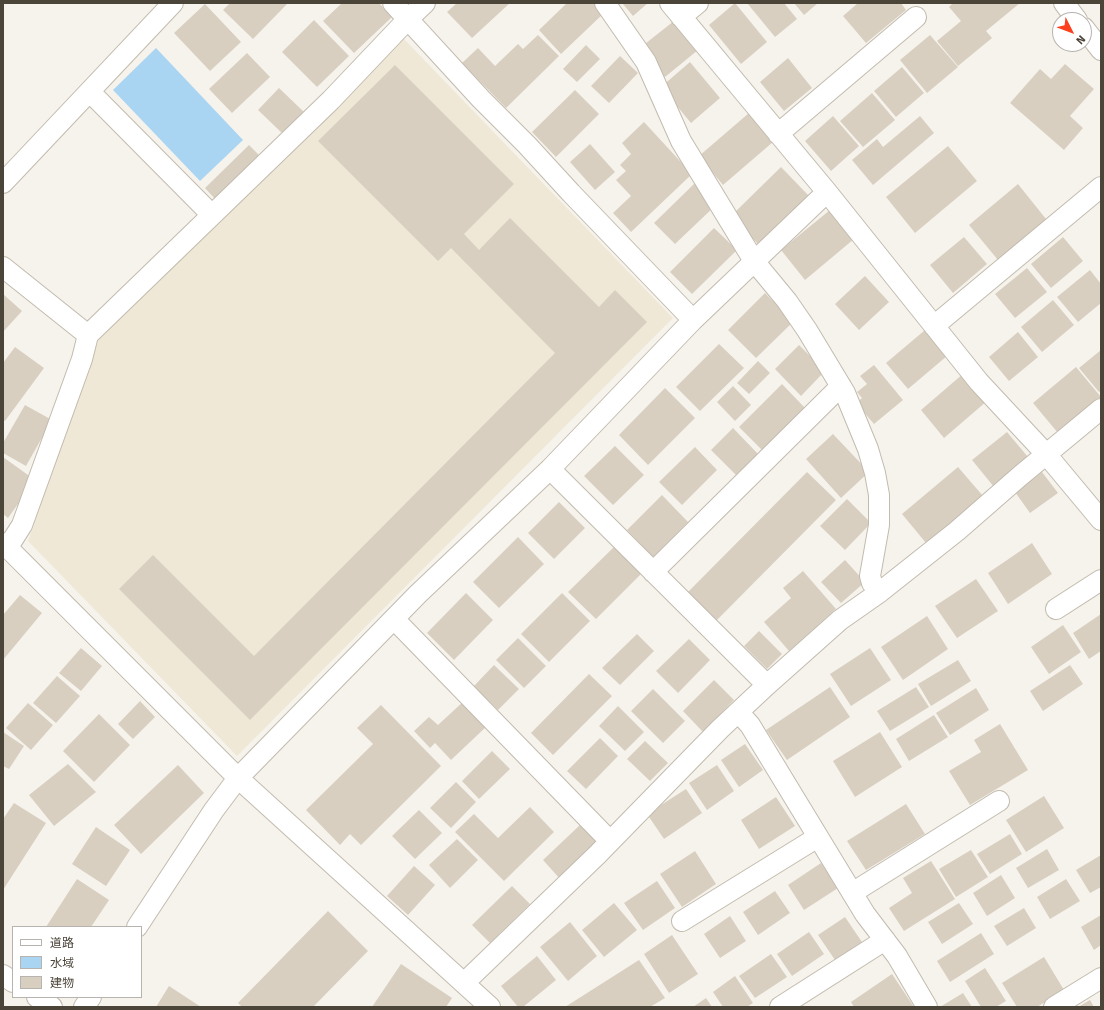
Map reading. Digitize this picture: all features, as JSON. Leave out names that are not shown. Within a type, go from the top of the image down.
[{"type":"street","points":[[3,183],[173,3]]},
{"type":"street","points":[[393,3],[481,99],[528,145],[571,193],[694,320]]},
{"type":"street","points":[[425,3],[331,100],[88,335],[82,359],[25,518],[17,535],[5,545],[238,778],[490,1007]]},
{"type":"street","points":[[605,3],[646,62],[682,141],[754,261],[795,312],[826,358],[841,386],[868,449],[879,494],[879,524],[870,576],[872,583],[880,592]]},
{"type":"street","points":[[698,3],[676,10],[827,192],[979,382],[1046,454],[1101,520]]},
{"type":"street","points":[[1064,3],[1071,12]]},
{"type":"street","points":[[778,134],[916,17]]},
{"type":"street","points":[[1092,38],[1101,50]]},
{"type":"street","points":[[90,92],[212,215]]},
{"type":"street","points":[[934,326],[1101,188]]},
{"type":"street","points":[[138,926],[214,810],[238,778],[394,619],[550,469],[694,320],[827,192]]},
{"type":"street","points":[[3,267],[88,335]]},
{"type":"street","points":[[653,572],[841,386]]},
{"type":"street","points":[[464,983],[610,841],[720,729],[840,620],[880,592],[957,531],[1046,454],[1101,409]]},
{"type":"street","points":[[550,469],[768,685]]},
{"type":"street","points":[[1056,609],[1101,580]]},
{"type":"street","points":[[394,619],[610,841]]},
{"type":"street","points":[[739,713],[750,725],[852,893],[897,956],[927,1007]]},
{"type":"street","points":[[852,893],[999,801]]},
{"type":"street","points":[[682,921],[818,837]]},
{"type":"street","points":[[780,1007],[885,940]]},
{"type":"street","points":[[3,975],[12,981]]},
{"type":"street","points":[[1054,1007],[1101,978]]},
{"type":"street","points":[[38,998],[52,1007]]},
{"type":"street","points":[[84,1007],[90,998]]},
{"type":"shaded area","points":[[403,38],[673,318],[237,756],[28,541],[100,336]]},
{"type":"water","points":[[156,48],[243,140],[200,181],[113,90]]},
{"type":"building","points":[[230,3],[288,3],[253,39],[223,10]]},
{"type":"building","points":[[342,3],[379,3],[392,17],[354,53],[323,21]]},
{"type":"building","points":[[457,3],[510,3],[472,38],[447,12]]},
{"type":"building","points":[[567,3],[595,3],[604,13],[561,54],[539,30]]},
{"type":"building","points":[[648,3],[633,16],[623,4]]},
{"type":"building","points":[[735,3],[767,42],[741,64],[709,25]]},
{"type":"building","points":[[747,3],[784,3],[797,19],[775,37]]},
{"type":"building","points":[[794,3],[818,3],[804,15]]},
{"type":"building","points":[[858,3],[901,3],[906,10],[866,43],[843,16]]},
{"type":"building","points":[[953,3],[1020,3],[986,31],[992,38],[958,66],[937,41],[961,21],[949,7]]},
{"type":"building","points":[[205,4],[241,42],[210,71],[174,33]]},
{"type":"building","points":[[314,20],[349,56],[317,87],[282,52]]},
{"type":"building","points":[[674,21],[698,50],[665,77],[641,47]]},
{"type":"building","points":[[538,35],[559,56],[506,108],[462,63],[478,48],[495,66],[518,44],[523,49]]},
{"type":"building","points":[[930,35],[958,67],[927,93],[900,60]]},
{"type":"building","points":[[586,45],[600,59],[577,82],[563,69]]},
{"type":"building","points":[[247,53],[270,77],[232,113],[209,89]]},
{"type":"building","points":[[620,56],[638,73],[609,103],[591,86]]},
{"type":"building","points":[[788,58],[812,88],[784,111],[760,82]]},
{"type":"building","points":[[690,62],[720,98],[691,123],[661,87]]},
{"type":"building","points":[[1065,64],[1094,89],[1070,116],[1083,128],[1064,150],[1010,103],[1040,69],[1051,79]]},
{"type":"building","points":[[395,65],[514,184],[464,234],[479,250],[510,218],[599,307],[615,290],[647,322],[250,720],[119,589],[153,555],[254,656],[555,353],[451,248],[438,261],[318,141]]},
{"type":"building","points":[[902,67],[924,93],[896,117],[874,91]]},
{"type":"building","points":[[279,88],[304,112],[283,134],[258,110]]},
{"type":"building","points":[[575,90],[599,114],[556,157],[532,132]]},
{"type":"building","points":[[872,93],[895,120],[863,147],[840,121]]},
{"type":"building","points":[[749,113],[773,142],[723,185],[699,156]]},
{"type":"building","points":[[833,116],[859,146],[831,171],[805,141]]},
{"type":"building","points":[[920,116],[934,133],[873,185],[852,160],[877,139],[883,147]]},
{"type":"building","points":[[644,122],[692,174],[631,232],[613,213],[631,196],[616,180],[626,171],[620,165],[631,154],[622,143]]},
{"type":"building","points":[[590,144],[615,172],[595,190],[570,162]]},
{"type":"building","points":[[249,145],[259,155],[215,199],[205,188]]},
{"type":"building","points":[[948,146],[977,181],[915,233],[886,197]]},
{"type":"building","points":[[781,167],[809,196],[759,245],[731,216]]},
{"type":"building","points":[[695,183],[716,205],[675,244],[654,223]]},
{"type":"building","points":[[1018,184],[1046,219],[998,260],[969,225]]},
{"type":"building","points":[[830,210],[854,239],[805,280],[781,250]]},
{"type":"building","points":[[714,228],[737,250],[692,294],[670,272]]},
{"type":"building","points":[[964,237],[987,264],[953,293],[930,265]]},
{"type":"building","points":[[1063,237],[1083,261],[1051,288],[1031,264]]},
{"type":"building","points":[[1027,268],[1047,292],[1015,318],[995,294]]},
{"type":"building","points":[[1090,270],[1101,284],[1101,303],[1078,322],[1057,297]]},
{"type":"building","points":[[865,276],[889,302],[859,330],[835,304]]},
{"type":"building","points":[[765,293],[793,322],[756,358],[728,330]]},
{"type":"building","points":[[3,294],[22,311],[3,332]]},
{"type":"building","points":[[1053,300],[1074,325],[1042,352],[1021,327]]},
{"type":"building","points":[[925,330],[947,356],[908,389],[886,363]]},
{"type":"building","points":[[1018,332],[1038,357],[1009,381],[989,357]]},
{"type":"building","points":[[719,344],[744,368],[700,411],[676,387]]},
{"type":"building","points":[[799,345],[825,371],[801,396],[775,369]]},
{"type":"building","points":[[15,347],[44,368],[5,421],[3,420],[3,363]]},
{"type":"building","points":[[1101,350],[1101,391],[1099,392],[1079,368]]},
{"type":"building","points":[[758,361],[770,373],[749,394],[737,383]]},
{"type":"building","points":[[874,365],[903,400],[874,424],[856,403],[862,398],[857,392],[867,384],[860,376]]},
{"type":"building","points":[[1076,367],[1101,397],[1058,433],[1033,403]]},
{"type":"building","points":[[964,373],[987,401],[944,438],[921,410]]},
{"type":"building","points":[[782,384],[805,408],[763,451],[739,427]]},
{"type":"building","points":[[733,386],[751,405],[735,421],[717,402]]},
{"type":"building","points":[[665,388],[695,418],[648,465],[619,435]]},
{"type":"building","points":[[25,405],[52,420],[26,466],[3,453],[3,443]]},
{"type":"building","points":[[733,428],[760,456],[738,477],[711,450]]},
{"type":"building","points":[[1007,432],[1028,457],[994,487],[972,460]]},
{"type":"building","points":[[833,434],[869,472],[841,498],[806,459]]},
{"type":"building","points":[[615,446],[644,475],[613,505],[584,476]]},
{"type":"building","points":[[695,447],[717,470],[682,505],[659,482]]},
{"type":"building","points":[[3,457],[35,480],[8,518],[3,514]]},
{"type":"building","points":[[958,467],[983,496],[926,543],[902,514]]},
{"type":"building","points":[[807,472],[836,500],[716,621],[688,592]]},
{"type":"building","points":[[1042,472],[1058,493],[1030,513],[1015,492]]},
{"type":"building","points":[[662,495],[688,522],[653,557],[627,530]]},
{"type":"building","points":[[847,499],[871,523],[845,550],[820,526]]},
{"type":"building","points":[[559,502],[585,528],[554,559],[528,533]]},
{"type":"building","points":[[518,537],[544,564],[499,608],[473,582]]},
{"type":"building","points":[[1032,543],[1052,574],[1008,604],[988,573]]},
{"type":"building","points":[[614,547],[641,574],[596,619],[568,592]]},
{"type":"building","points":[[845,560],[865,582],[841,603],[821,582]]},
{"type":"building","points":[[803,571],[836,609],[789,651],[764,622],[791,598],[783,588]]},
{"type":"building","points":[[976,579],[998,611],[957,638],[935,606]]},
{"type":"building","points":[[466,593],[493,620],[454,660],[427,633]]},
{"type":"building","points":[[562,593],[590,621],[549,662],[521,634]]},
{"type":"building","points":[[20,595],[42,613],[3,660],[3,615]]},
{"type":"building","points":[[1101,614],[1101,651],[1089,659],[1073,633]]},
{"type":"building","points":[[927,616],[948,649],[903,680],[881,647]]},
{"type":"building","points":[[1063,625],[1081,652],[1049,674],[1031,647]]},
{"type":"building","points":[[759,631],[782,654],[767,669],[744,646]]},
{"type":"building","points":[[637,634],[654,651],[620,685],[602,668]]},
{"type":"building","points":[[518,638],[546,666],[524,688],[496,660]]},
{"type":"building","points":[[689,639],[710,660],[678,693],[656,671]]},
{"type":"building","points":[[81,648],[102,666],[81,691],[59,673]]},
{"type":"building","points":[[870,648],[891,680],[851,706],[830,674]]},
{"type":"building","points":[[958,660],[971,681],[931,706],[918,684]]},
{"type":"building","points":[[494,665],[519,689],[498,710],[474,686]]},
{"type":"building","points":[[1070,665],[1083,684],[1043,711],[1030,691]]},
{"type":"building","points":[[589,674],[612,696],[553,755],[531,733]]},
{"type":"building","points":[[57,676],[80,696],[56,723],[33,703]]},
{"type":"building","points":[[714,680],[734,700],[703,732],[683,711]]},
{"type":"building","points":[[830,687],[850,717],[787,760],[766,730]]},
{"type":"building","points":[[916,687],[929,707],[890,731],[877,711]]},
{"type":"building","points":[[976,688],[989,710],[950,735],[936,713]]},
{"type":"building","points":[[653,689],[685,721],[663,743],[631,711]]},
{"type":"building","points":[[140,701],[155,717],[133,739],[118,724]]},
{"type":"building","points":[[464,701],[487,726],[451,760],[435,743],[430,748],[414,731],[429,717],[438,725]]},
{"type":"building","points":[[28,703],[53,725],[31,750],[6,728]]},
{"type":"building","points":[[381,705],[441,766],[361,845],[350,834],[340,845],[306,810],[373,744],[357,728]]},
{"type":"building","points":[[618,706],[644,732],[625,751],[599,726]]},
{"type":"building","points":[[99,714],[130,745],[94,782],[63,751]]},
{"type":"building","points":[[934,715],[948,737],[909,761],[896,739]]},
{"type":"building","points":[[1000,724],[1028,770],[970,805],[949,771],[981,752],[974,740]]},
{"type":"building","points":[[3,732],[24,746],[9,769],[3,766]]},
{"type":"building","points":[[880,732],[902,767],[855,797],[833,761]]},
{"type":"building","points":[[600,738],[618,756],[586,789],[567,771]]},
{"type":"building","points":[[645,741],[668,763],[650,781],[627,759]]},
{"type":"building","points":[[745,744],[763,770],[739,787],[721,760]]},
{"type":"building","points":[[492,751],[510,769],[479,799],[462,781]]},
{"type":"building","points":[[68,764],[96,792],[54,826],[29,795]]},
{"type":"building","points":[[178,765],[204,793],[141,854],[114,825]]},
{"type":"building","points":[[717,765],[734,791],[707,810],[689,783]]},
{"type":"building","points":[[456,782],[476,802],[451,828],[430,808]]},
{"type":"building","points":[[686,789],[702,813],[664,839],[647,814]]},
{"type":"building","points":[[1044,796],[1064,828],[1026,852],[1006,820]]},
{"type":"building","points":[[776,797],[795,826],[759,849],[741,820]]},
{"type":"building","points":[[14,803],[46,823],[3,890],[3,819]]},
{"type":"building","points":[[906,804],[925,834],[866,870],[847,841]]},
{"type":"building","points":[[530,807],[554,832],[504,881],[455,832],[474,814],[498,838]]},
{"type":"building","points":[[419,810],[442,833],[415,859],[392,836]]},
{"type":"building","points":[[580,825],[599,844],[561,880],[543,860]]},
{"type":"building","points":[[96,827],[130,850],[106,886],[72,864]]},
{"type":"building","points":[[1010,834],[1022,854],[990,874],[977,854]]},
{"type":"building","points":[[457,839],[478,860],[450,888],[429,865]]},
{"type":"building","points":[[1047,849],[1059,870],[1028,888],[1016,868]]},
{"type":"building","points":[[971,850],[988,877],[956,897],[939,869]]},
{"type":"building","points":[[695,851],[716,884],[682,907],[660,874]]},
{"type":"building","points":[[1101,855],[1101,887],[1090,893],[1076,870]]},
{"type":"building","points":[[931,861],[955,899],[904,931],[889,908],[912,893],[903,878]]},
{"type":"building","points":[[821,863],[838,888],[804,910],[788,885]]},
{"type":"building","points":[[414,866],[435,885],[408,915],[387,896]]},
{"type":"building","points":[[1001,875],[1015,898],[987,916],[973,893]]},
{"type":"building","points":[[77,879],[109,900],[92,926],[47,926]]},
{"type":"building","points":[[1066,879],[1080,901],[1050,919],[1037,897]]},
{"type":"building","points":[[657,881],[675,908],[643,930],[624,903]]},
{"type":"building","points":[[512,886],[530,904],[490,943],[472,925]]},
{"type":"building","points":[[775,891],[790,913],[758,935],[743,912]]},
{"type":"building","points":[[614,903],[637,930],[604,957],[582,930]]},
{"type":"building","points":[[959,903],[973,924],[942,944],[928,922]]},
{"type":"building","points":[[1024,908],[1036,928],[1007,946],[994,926]]},
{"type":"building","points":[[328,911],[368,951],[313,1007],[242,1007],[238,1003]]},
{"type":"building","points":[[1101,915],[1101,945],[1094,950],[1081,927]]},
{"type":"building","points":[[730,916],[746,941],[720,958],[704,934]]},
{"type":"building","points":[[845,917],[862,942],[835,960],[818,935]]},
{"type":"building","points":[[570,922],[597,956],[568,981],[540,947]]},
{"type":"building","points":[[809,932],[824,954],[792,976],[777,954]]},
{"type":"building","points":[[981,933],[994,954],[950,982],[937,961]]},
{"type":"building","points":[[672,935],[698,974],[669,993],[644,954]]},
{"type":"building","points":[[771,954],[787,977],[755,998],[739,976]]},
{"type":"building","points":[[537,956],[556,980],[523,1007],[518,1007],[501,986]]},
{"type":"building","points":[[1044,957],[1064,990],[1037,1007],[1017,1007],[1002,983]]},
{"type":"building","points":[[639,960],[665,998],[650,1007],[565,1007]]},
{"type":"building","points":[[401,964],[452,998],[446,1007],[372,1007]]},
{"type":"building","points":[[985,968],[1006,1001],[996,1007],[981,1007],[965,981]]},
{"type":"building","points":[[892,974],[914,1007],[854,1007],[851,1002]]},
{"type":"building","points":[[735,976],[753,1003],[747,1007],[723,1007],[713,992]]},
{"type":"building","points":[[169,986],[201,1007],[156,1007]]},
{"type":"building","points":[[963,993],[972,1007],[940,1007]]},
{"type":"building","points":[[706,998],[712,1007],[693,1007]]},
{"type":"building","points":[[1090,1000],[1094,1007],[1078,1007]]}]
